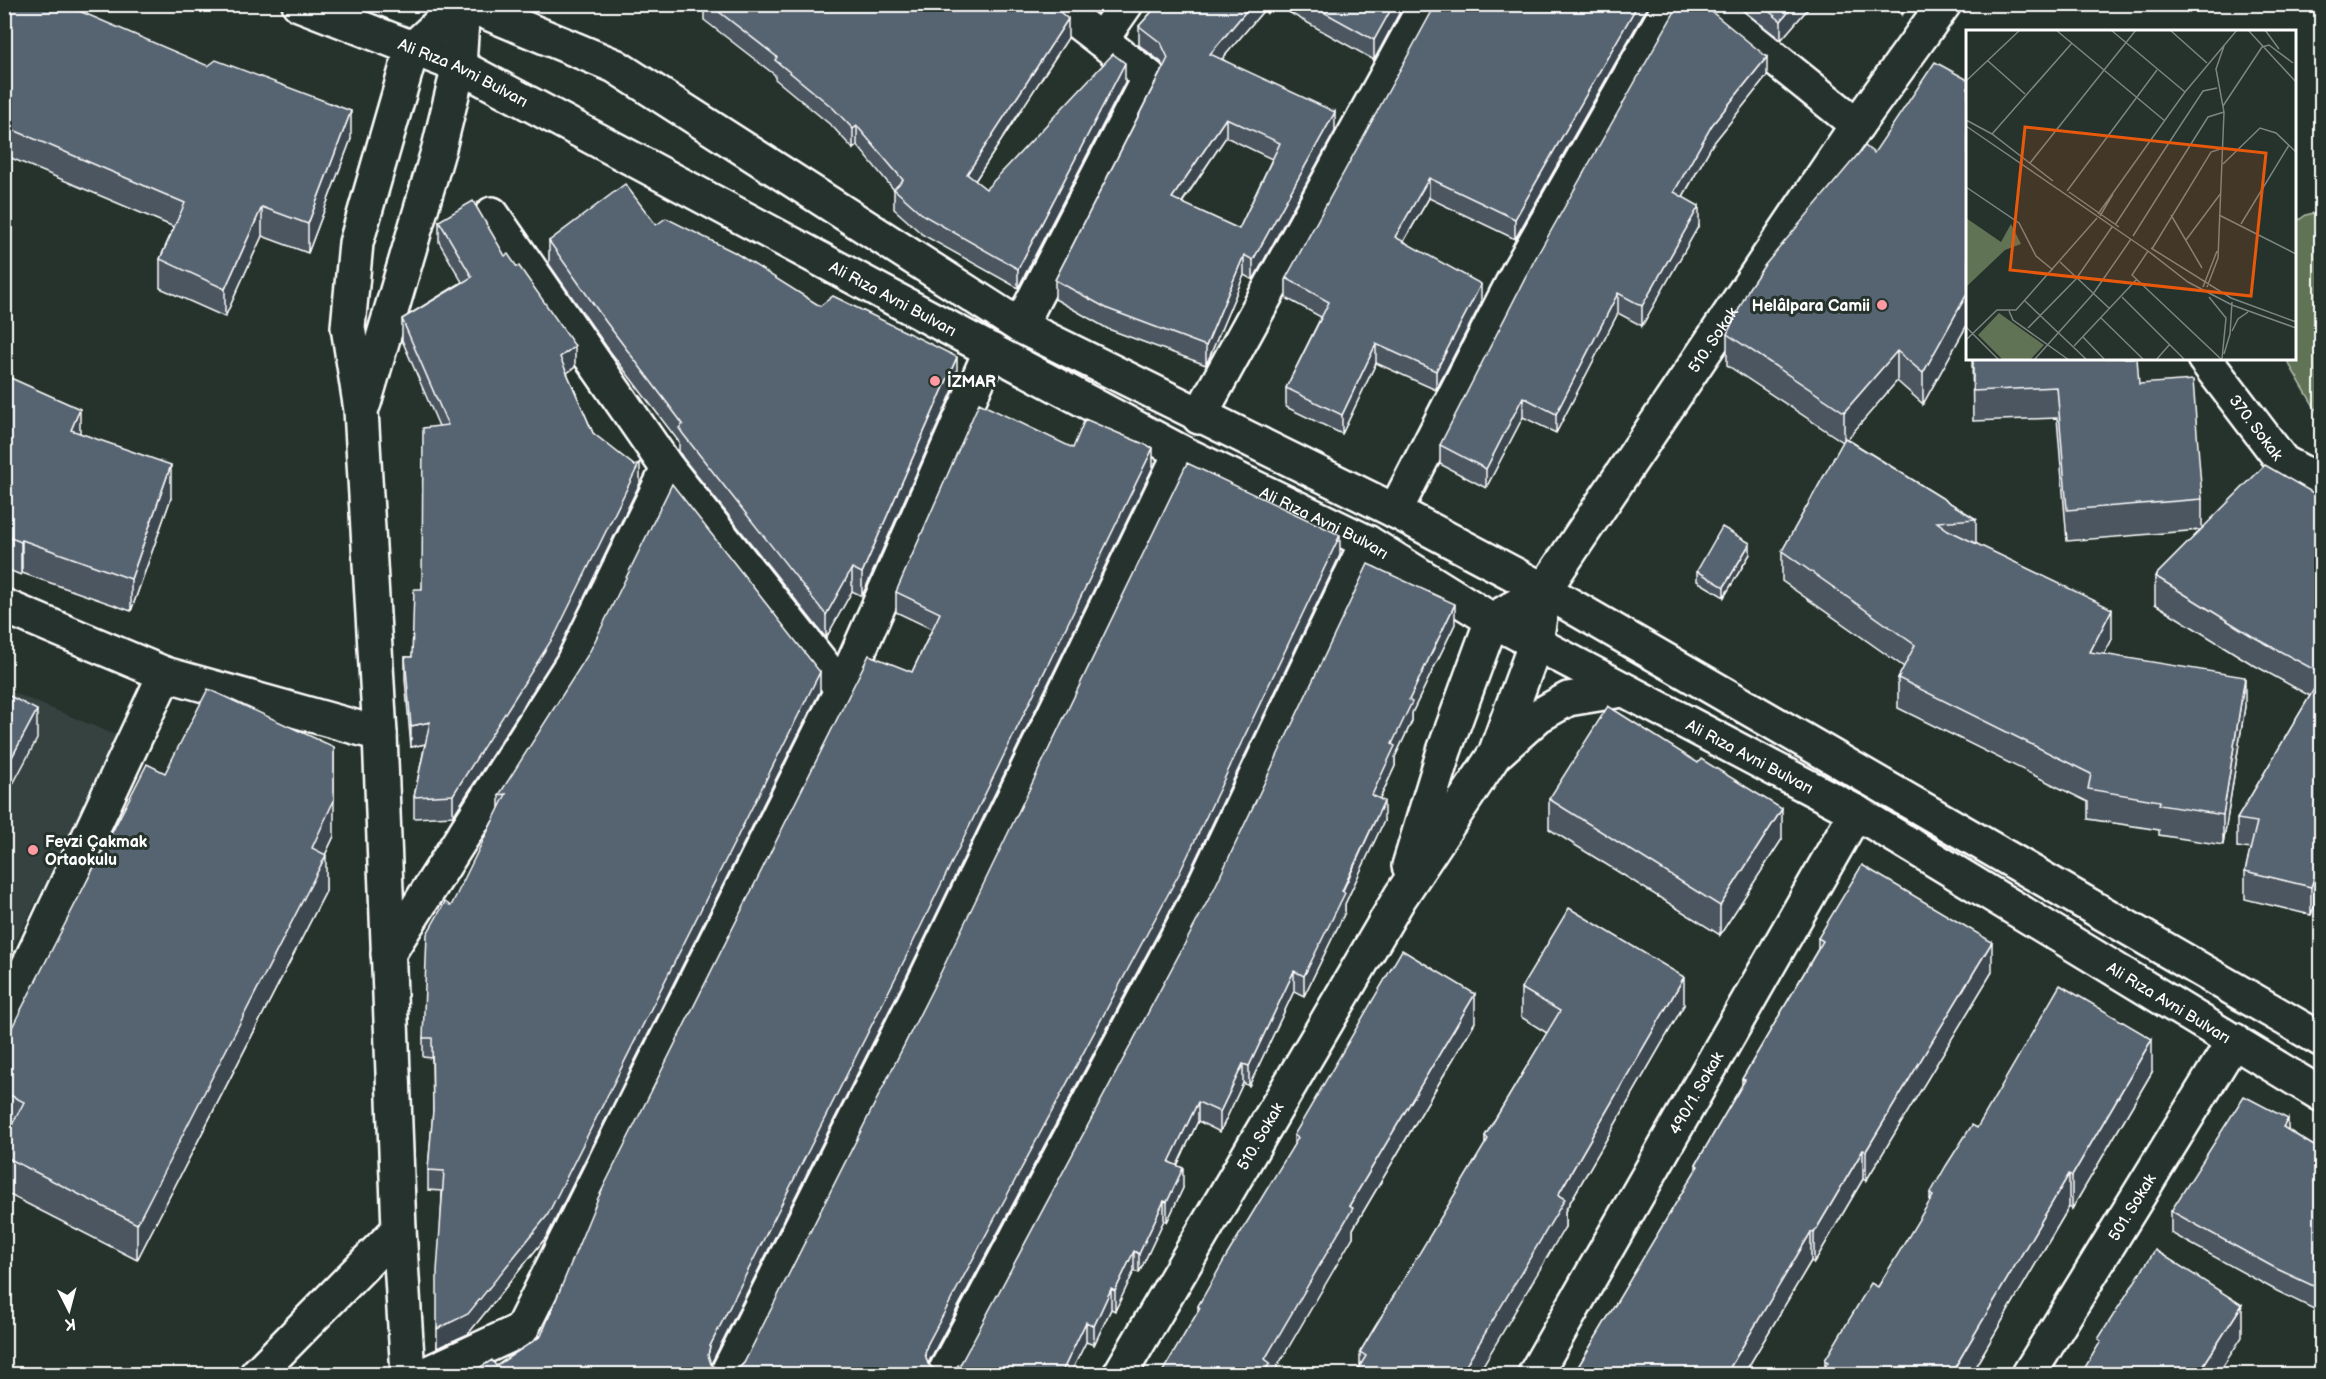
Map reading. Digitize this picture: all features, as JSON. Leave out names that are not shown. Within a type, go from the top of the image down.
[{"type":"street","name":"Ali Rıza Avni Bulvarı","points":[[299,4],[459,66],[1181,452],[1367,542],[1492,620],[1856,812],[2322,1095]]},
{"type":"street","points":[[408,1374],[399,1229],[380,735],[361,410],[348,327],[356,243],[412,49],[463,4]]},
{"type":"street","points":[[361,410],[439,148],[459,66],[463,4]]},
{"type":"street","points":[[463,4],[615,66],[1020,326],[1200,417],[1395,511],[1544,590],[2322,1040]]},
{"type":"street","points":[[1020,326],[1149,77],[1054,4]]},
{"type":"street","points":[[1101,40],[1126,4]]},
{"type":"street","points":[[1200,417],[1426,4]]},
{"type":"street","points":[[1395,511],[1518,272],[1671,4]]},
{"type":"street","points":[[1707,4],[1857,125]]},
{"type":"street","name":"510. Sokak","points":[[1120,1374],[1400,897],[1495,754],[1536,642],[1544,590],[1857,125],[1944,4]]},
{"type":"street","points":[[1914,47],[1941,65]]},
{"type":"street","points":[[492,214],[668,469],[842,689]]},
{"type":"street","points":[[426,1374],[521,1330],[842,689],[991,350]]},
{"type":"street","name":"370. Sokak","points":[[2206,360],[2283,462],[2322,483]]},
{"type":"street","points":[[727,1374],[928,974],[1181,452]]},
{"type":"street","points":[[388,954],[572,664],[668,469]]},
{"type":"street","points":[[944,1374],[1197,900],[1367,542]]},
{"type":"street","points":[[1492,620],[1544,590]]},
{"type":"street","points":[[4,606],[165,674],[380,735]]},
{"type":"street","name":"510. Sokak","points":[[1400,897],[1444,751],[1492,620]]},
{"type":"street","points":[[4,1018],[165,674]]},
{"type":"street","points":[[1495,754],[1538,716],[1568,699],[1622,690]]},
{"type":"street","name":"490/1. Sokak","points":[[1535,1374],[1856,812]]},
{"type":"street","name":"501. Sokak","points":[[2030,1374],[2234,1040]]},
{"type":"street","points":[[257,1374],[399,1229]]},
{"type":"shaded area","name":"Fevzi Çakmak Ortaokulu","points":[[5,689],[120,737],[5,963]]},
{"type":"green space","points":[[2322,211],[2321,418],[2287,360],[2296,360],[2296,222],[2306,215]]},
{"type":"building","points":[[4,4],[63,4],[208,66],[216,60],[351,111],[308,224],[262,207],[225,289],[160,259],[185,203],[4,126]]},
{"type":"building","points":[[709,4],[1051,4],[1068,19],[967,174],[986,189],[1113,54],[1125,63],[1018,269],[923,215],[894,189],[903,180],[857,126],[853,129],[833,108],[775,60],[777,57]]},
{"type":"building","points":[[1159,4],[1252,4],[1210,54],[1335,112],[1253,260],[1244,255],[1206,346],[1108,309],[1055,280],[1168,58],[1161,43],[1139,26]],"holes":[[[1226,118],[1280,143],[1239,229],[1172,198]]]},
{"type":"building","points":[[1309,4],[1394,4],[1374,40]]},
{"type":"building","points":[[1436,4],[1638,4],[1515,219],[1429,178],[1395,237],[1481,284],[1436,371],[1376,344],[1342,415],[1286,388],[1329,302],[1286,278]]},
{"type":"building","points":[[1679,4],[1702,4],[1767,57],[1712,125],[1674,192],[1699,206],[1642,306],[1618,293],[1556,414],[1523,397],[1486,469],[1440,445],[1534,261]]},
{"type":"building","points":[[1760,4],[1795,4],[1781,21]]},
{"type":"building","points":[[1935,62],[1966,79],[1966,296],[1923,373],[1897,351],[1844,412],[1727,334],[1749,288],[1764,266],[1865,146],[1874,153]]},
{"type":"building","points":[[625,184],[656,225],[666,218],[734,252],[820,306],[833,296],[957,357],[862,573],[852,568],[826,615],[683,434],[679,428],[683,424],[606,322],[549,241]]},
{"type":"building","points":[[473,201],[505,256],[508,254],[517,267],[519,266],[575,346],[560,357],[593,433],[635,466],[640,462],[556,633],[453,795],[414,797],[430,722],[411,726],[405,657],[412,657],[414,589],[422,589],[423,428],[448,425],[402,319],[472,277],[439,221]]},
{"type":"building","points":[[1973,360],[2137,360],[2139,384],[2193,380],[2202,499],[2067,510],[2057,387],[1973,391]]},
{"type":"building","points":[[4,375],[80,409],[71,430],[171,465],[131,579],[4,535]]},
{"type":"building","points":[[979,403],[1073,448],[1085,419],[1153,448],[906,957],[710,1346],[708,1355],[711,1364],[719,1371],[729,1373],[737,1370],[744,1363],[940,974],[1187,463],[1340,535],[1180,872],[927,1345],[925,1354],[928,1364],[936,1371],[945,1373],[961,1363],[1214,889],[1368,564],[1455,604],[1409,700],[1412,702],[1392,744],[1395,746],[1372,795],[1384,801],[1342,891],[1345,893],[1304,976],[1294,971],[1249,1066],[1243,1064],[1220,1112],[1198,1102],[1169,1162],[1183,1168],[1167,1202],[1164,1201],[1139,1254],[1134,1251],[1115,1291],[1111,1289],[1094,1326],[1086,1322],[1061,1374],[469,1374],[492,1360],[496,1366],[541,1336],[598,1198],[869,655],[912,672],[940,613],[896,592]]},
{"type":"building","points":[[1845,438],[1976,519],[1937,522],[1948,530],[2112,609],[2090,652],[2245,677],[2223,815],[2159,805],[2160,801],[2088,789],[2091,774],[1898,678],[1915,645],[1782,551]]},
{"type":"building","points":[[2265,465],[2322,498],[2322,674],[2252,636],[2155,576]]},
{"type":"building","points":[[672,484],[820,672],[547,1216],[468,1314],[437,1329],[437,1271],[444,1171],[428,1170],[433,1110],[432,1038],[423,1038],[427,934],[445,902],[451,906],[506,794],[499,795],[589,653]]},
{"type":"building","points":[[1722,527],[1750,543],[1724,587],[1697,571]]},
{"type":"building","points":[[208,689],[334,747],[334,800],[312,848],[326,855],[137,1224],[4,1156],[4,1140],[24,1102],[4,1092],[4,1043],[147,764],[165,773]]},
{"type":"building","points":[[2314,689],[2322,691],[2322,881],[2314,878],[2311,887],[2245,871],[2257,822],[2237,819]]},
{"type":"building","points":[[4,693],[37,710],[4,772]]},
{"type":"building","points":[[1608,706],[1698,763],[1701,759],[1782,809],[1720,906],[1549,799]]},
{"type":"building","points":[[1862,865],[1992,942],[1866,1151],[1863,1150],[1814,1233],[1811,1232],[1726,1374],[1583,1374],[1585,1371],[1578,1367],[1698,1166],[1696,1164],[1745,1080],[1742,1079],[1823,941],[1818,938]]},
{"type":"building","points":[[1569,908],[1684,977],[1558,1195],[1565,1199],[1461,1374],[1355,1374],[1366,1356],[1360,1352],[1488,1139],[1485,1136],[1560,1011],[1521,988]]},
{"type":"building","points":[[1402,950],[1475,994],[1349,1206],[1353,1208],[1265,1359],[1270,1363],[1263,1374],[1161,1374],[1200,1308],[1198,1306],[1227,1255],[1298,1138],[1294,1135]]},
{"type":"building","points":[[2060,985],[2152,1039],[2072,1176],[2069,1174],[1951,1374],[1820,1374],[1828,1362],[1825,1360],[1871,1283],[1878,1287],[1933,1196],[1930,1194],[1946,1166],[1972,1125],[1977,1128]]},
{"type":"building","points":[[2244,1096],[2288,1119],[2283,1127],[2322,1151],[2322,1290],[2277,1269],[2171,1211]]},
{"type":"building","points":[[2155,1250],[2242,1305],[2198,1374],[2081,1374],[2101,1341],[2098,1339]]},
{"type":"place","name":"Helâlpara Camii","points":[[1882,305]]},
{"type":"place","name":"İZMAR","points":[[935,381]]},
{"type":"place","name":"Fevzi Çakmak Ortaokulu","points":[[33,850]]}]
